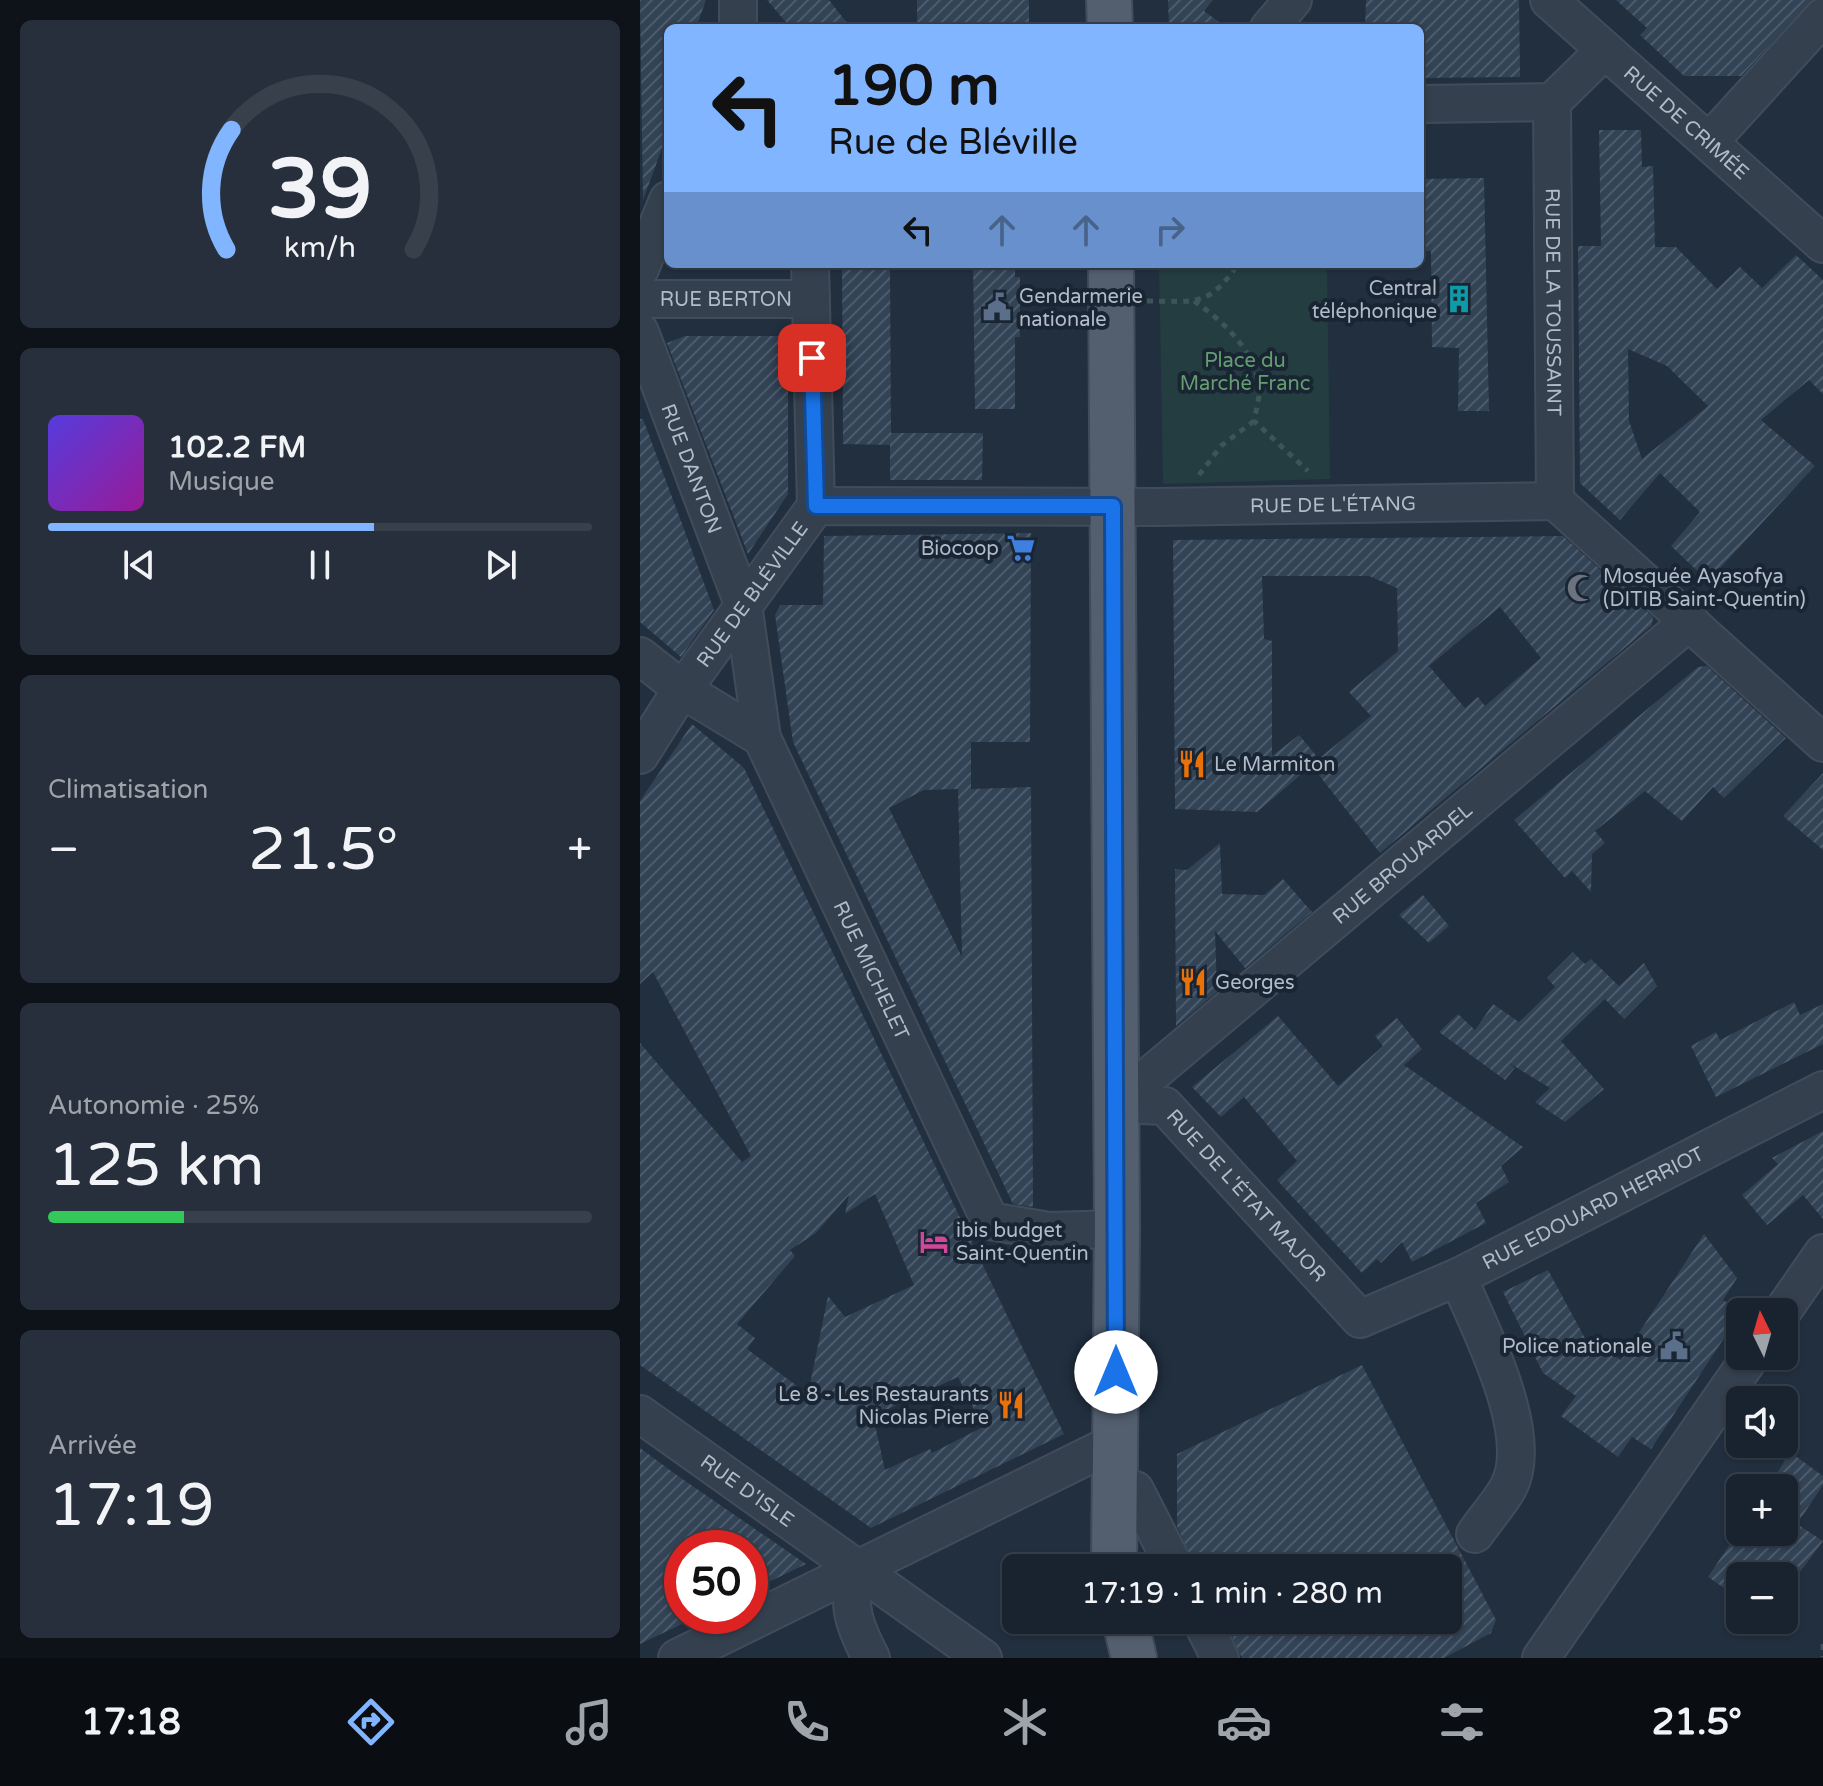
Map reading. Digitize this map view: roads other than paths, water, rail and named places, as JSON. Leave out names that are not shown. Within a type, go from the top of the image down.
[{"type":"main road","points":[[1109,0],[1110,24]]},
{"type":"main road","points":[[1111,282],[1117,1229],[1114,1554]]},
{"type":"main road","points":[[1101,1658],[1105,1634]]},
{"type":"main road","points":[[1128,1634],[1134,1658]]},
{"type":"street","points":[[1272,24],[1293,0]]},
{"type":"street","name":"RUE DE CRIMÉE","points":[[1549,0],[1603,52],[1710,141],[1823,244]]},
{"type":"street","points":[[1710,141],[1823,17]]},
{"type":"street","points":[[1424,104],[1552,102],[1603,52]]},
{"type":"street","name":"RUE DE LA TOUSSAINT","points":[[1552,102],[1555,501]]},
{"type":"street","points":[[640,269],[664,210]]},
{"type":"street","points":[[810,268],[816,506]]},
{"type":"street","name":"RUE BERTON","points":[[640,299],[811,299]]},
{"type":"street","name":"RUE DANTON","points":[[640,332],[743,604],[762,738]]},
{"type":"street","points":[[1555,501],[1823,743]]},
{"type":"street","name":"RUE DE L'ÉTANG","points":[[1113,506],[1555,501]]},
{"type":"street","name":"RUE DE BLÉVILLE","points":[[640,755],[743,604],[816,506],[1113,506]]},
{"type":"street","name":"RUE BROUARDEL","points":[[1116,1104],[1690,621]]},
{"type":"street","points":[[640,656],[683,690],[762,738]]},
{"type":"street","name":"RUE MICHELET","points":[[762,738],[990,1221],[1049,1231],[1117,1229]]},
{"type":"street","name":"RUE EDOUARD HERRIOT","points":[[1360,1319],[1458,1277],[1815,1097]]},
{"type":"street","name":"RUE DE L'ÉTAT MAJOR","points":[[1116,1104],[1165,1106],[1360,1319]]},
{"type":"street","points":[[1792,1298],[1823,1254]]},
{"type":"street","points":[[1458,1277],[1511,1404],[1514,1453],[1509,1486],[1475,1534]]},
{"type":"street","points":[[1541,1658],[1741,1370]]},
{"type":"street","name":"RUE D'ISLE","points":[[641,1417],[983,1658]]},
{"type":"street","points":[[677,1658],[855,1569],[1116,1463],[1135,1490],[1168,1554]]},
{"type":"street","points":[[855,1569],[849,1596],[855,1628],[871,1658]]},
{"type":"street","points":[[1208,1634],[1220,1658]]},
{"type":"place","name":"Central téléphonique","points":[[1459,299]]},
{"type":"place","name":"Gendarmerie nationale","points":[[997,307]]},
{"type":"place","name":"Biocoop","points":[[1021,548]]},
{"type":"place","name":"Mosquée Ayasofya (DITIB Saint-Quentin)","points":[[1581,588]]},
{"type":"place","name":"Le Marmiton","points":[[1192,764]]},
{"type":"place","name":"Georges","points":[[1193,982]]},
{"type":"place","name":"ibis budget Saint-Quentin","points":[[934,1242]]},
{"type":"place","name":"Police nationale","points":[[1674,1346]]},
{"type":"place","name":"Le 8 - Les Restaurants Nicolas Pierre","points":[[1011,1405]]},
{"type":"park label","name":"Place du Marché Franc","points":[[1245,372]]}]
